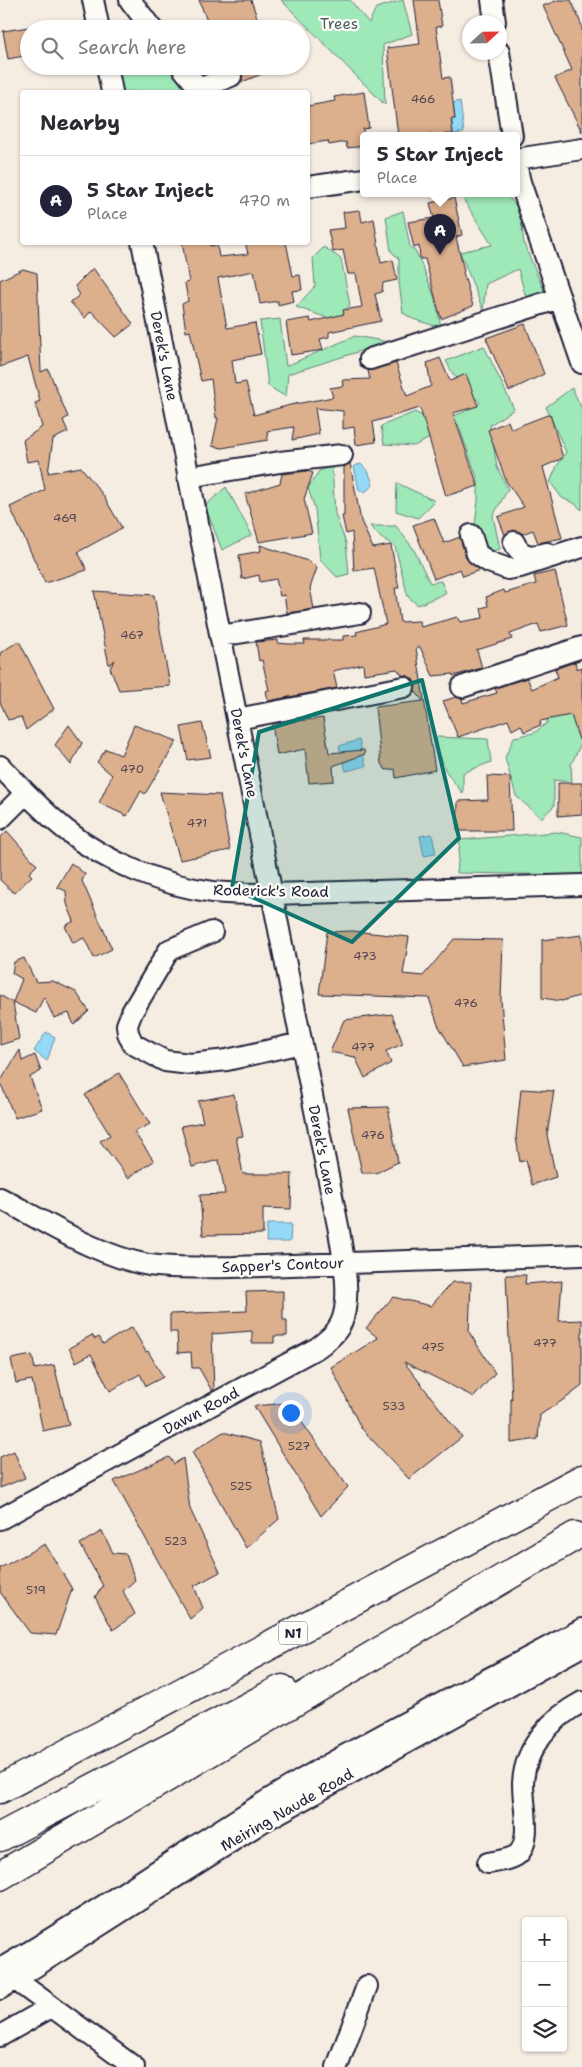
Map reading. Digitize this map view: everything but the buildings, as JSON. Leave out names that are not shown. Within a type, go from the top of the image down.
[{"type":"highway","name":"N1","points":[[1,1788],[582,1479]]},
{"type":"highway","points":[[0,1837],[579,1534]]},
{"type":"highway","points":[[0,1876],[579,1534]]},
{"type":"street","points":[[93,0],[97,20]]},
{"type":"street","points":[[130,0],[145,20]]},
{"type":"street","points":[[492,0],[494,15]]},
{"type":"street","points":[[500,60],[511,132]]},
{"type":"street","points":[[109,75],[112,90]]},
{"type":"street","points":[[188,75],[199,90]]},
{"type":"street","points":[[202,90],[231,76]]},
{"type":"street","points":[[520,158],[582,149]]},
{"type":"street","points":[[310,187],[360,180]]},
{"type":"street","points":[[520,182],[582,363]]},
{"type":"street","name":"Derek's Lane","points":[[143,245],[344,1263]]},
{"type":"street","points":[[370,359],[560,298]]},
{"type":"street","points":[[188,477],[280,462],[342,455]]},
{"type":"street","points":[[471,535],[477,554],[489,562],[508,569],[520,567],[582,547]]},
{"type":"street","points":[[514,542],[518,551],[531,556],[560,549],[582,540]]},
{"type":"street","points":[[220,636],[360,613]]},
{"type":"street","points":[[462,687],[582,647]]},
{"type":"street","points":[[237,719],[404,687]]},
{"type":"street","name":"Roderick's Road","points":[[0,766],[13,806],[50,817],[76,838],[116,861],[152,877],[213,892],[271,894],[582,885]]},
{"type":"street","points":[[212,932],[169,950],[132,1012],[127,1025],[133,1044],[165,1061],[190,1064],[227,1060],[301,1043]]},
{"type":"street","name":"Sapper's Contour","points":[[0,1198],[52,1227],[105,1251],[149,1265],[182,1268],[582,1255]]},
{"type":"street","name":"Dawn Road","points":[[0,1518],[323,1344],[336,1330],[345,1309],[344,1263]]},
{"type":"street","name":"Meiring Naude Road","points":[[4,1977],[102,1907],[298,1782],[582,1629]]},
{"type":"street","name":"Meiring Naude Road","points":[[4,1977],[262,1822],[582,1646]]},
{"type":"street","points":[[488,1863],[519,1854],[525,1842],[523,1782],[528,1757],[548,1725],[567,1710],[582,1702]]},
{"type":"street","points":[[4,1977],[51,2006],[134,2067]]},
{"type":"street","points":[[337,2067],[367,1986]]},
{"type":"street","points":[[0,2036],[51,2006]]},
{"type":"highlighted area","points":[[422,680],[459,838],[352,942],[232,888],[259,732]]},
{"type":"green space","name":"Trees","points":[[281,0],[350,0],[369,23],[376,8],[403,0],[412,34],[383,45],[385,105],[310,29],[310,20],[301,20]]},
{"type":"green space","points":[[119,75],[176,75],[187,90],[122,90]]},
{"type":"green space","points":[[462,197],[508,197],[520,211],[524,244],[545,293],[527,301],[518,269],[486,284],[483,310],[460,252],[492,245]]},
{"type":"green space","points":[[403,211],[410,247],[416,252],[436,301],[441,328],[413,319],[403,313],[399,283],[399,259],[391,251],[386,217]]},
{"type":"green space","points":[[324,247],[341,259],[350,305],[336,321],[296,307],[315,286],[313,258]]},
{"type":"green space","points":[[280,319],[286,366],[355,336],[389,342],[288,374],[286,397],[268,386],[260,321]]},
{"type":"green space","points":[[484,346],[514,409],[490,425],[497,467],[508,489],[493,516],[500,549],[484,553],[474,532],[478,501],[478,480],[458,424],[414,446],[384,444],[381,426],[415,412],[433,422],[462,413],[480,403],[453,374],[446,361]]},
{"type":"green space","points":[[572,388],[582,409],[582,510],[574,503],[562,498],[550,482],[566,452],[546,407]]},
{"type":"green space","points":[[332,466],[335,514],[346,543],[349,574],[337,577],[320,559],[315,509],[308,488],[319,471]]},
{"type":"green space","points":[[397,483],[435,501],[418,518],[396,511]]},
{"type":"green space","points":[[226,487],[252,535],[222,550],[205,506]]},
{"type":"green space","points":[[370,526],[396,526],[413,548],[430,583],[441,581],[446,593],[418,605],[408,597],[395,546],[381,538]]},
{"type":"green space","points":[[562,695],[574,722],[582,720],[582,741],[571,765],[572,782],[554,780],[554,806],[541,818],[516,796],[505,758],[514,737],[534,733],[547,723],[547,708]]},
{"type":"green space","points":[[435,737],[488,739],[491,762],[463,773],[463,794],[445,770]]},
{"type":"green space","points":[[557,832],[582,837],[582,875],[457,873],[460,840]]},
{"type":"water","points":[[460,101],[464,132],[453,132],[452,119],[455,119],[453,103]]},
{"type":"water","points":[[361,464],[369,473],[373,485],[365,492],[359,490],[354,466]]},
{"type":"water","points":[[359,740],[366,766],[346,771],[339,746]]},
{"type":"water","points":[[432,834],[436,854],[424,856],[420,836]]},
{"type":"water","points":[[46,1032],[55,1037],[47,1061],[34,1051]]},
{"type":"water","points":[[267,1224],[291,1224],[290,1242],[266,1242]]},
{"type":"place","name":"5 Star Inject","points":[[440,255]]}]
